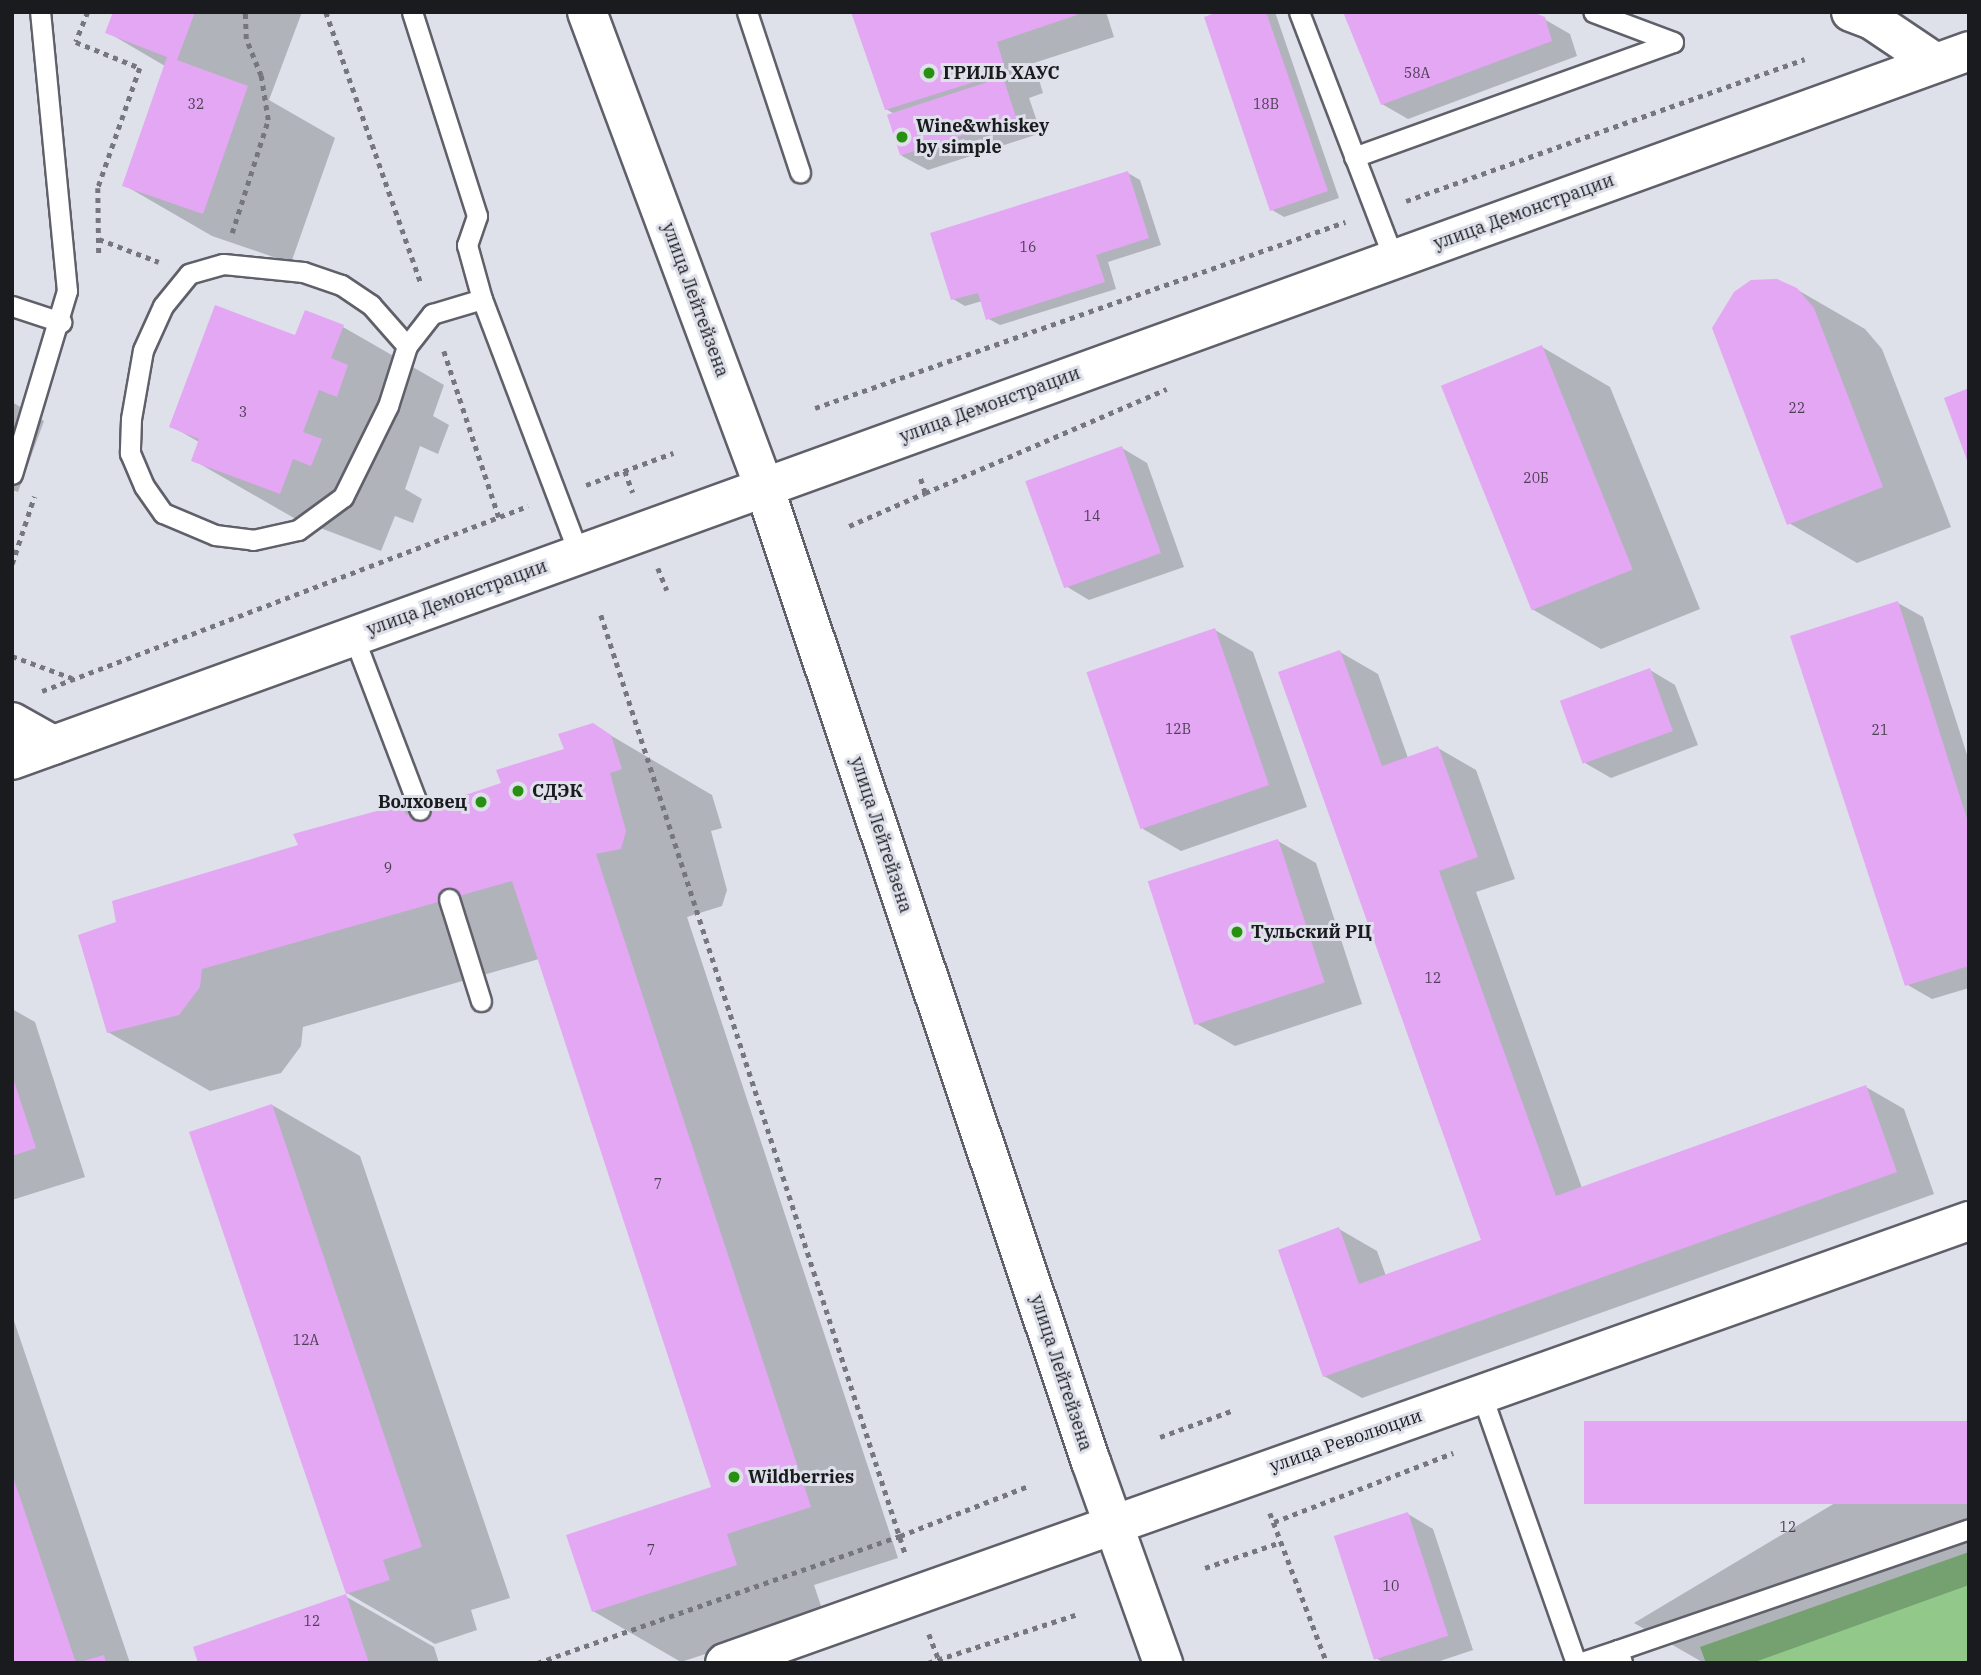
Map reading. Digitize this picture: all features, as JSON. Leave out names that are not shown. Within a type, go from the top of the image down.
[{"type":"street","name":"улица Лейтейзена","points":[[587,12],[764,487],[1163,1663]]},
{"type":"street","points":[[1851,12],[1952,57]]},
{"type":"street","name":"улица Демонстрации","points":[[12,760],[1952,57]]},
{"type":"street","points":[[12,722],[54,745]]},
{"type":"street","name":"улица Революции","points":[[724,1663],[1969,1220]]},
{"type":"lane","points":[[12,474],[61,322],[67,291],[40,12]]},
{"type":"lane","points":[[412,12],[477,215],[467,245],[482,299],[579,554]]},
{"type":"lane","points":[[747,12],[800,172]]},
{"type":"lane","points":[[1299,12],[1394,259]]},
{"type":"lane","points":[[1354,157],[1673,42],[1593,12]]},
{"type":"lane","points":[[407,346],[371,305],[341,285],[265,265],[223,264],[189,274],[163,306],[143,350],[131,419],[130,453],[144,486],[163,513],[215,535],[253,540],[298,530],[343,497],[388,406],[407,346],[432,314],[482,299]]},
{"type":"lane","points":[[12,306],[61,322]]},
{"type":"lane","points":[[353,635],[420,810]]},
{"type":"lane","points":[[449,899],[481,1001]]},
{"type":"lane","points":[[1481,1393],[1577,1663],[1620,1656],[1969,1529]]},
{"type":"path","points":[[88,12],[76,42],[140,68],[98,188],[99,264]]},
{"type":"path","points":[[223,264],[268,120],[261,76],[246,39],[245,12]]},
{"type":"path","points":[[326,12],[432,314],[499,517]]},
{"type":"path","points":[[99,239],[189,274]]},
{"type":"path","points":[[816,408],[891,383]]},
{"type":"path","points":[[36,693],[673,453]]},
{"type":"path","points":[[849,526],[925,493],[917,467]]},
{"type":"path","points":[[657,565],[667,590]]},
{"type":"path","points":[[601,615],[908,1561]]},
{"type":"path","points":[[12,656],[73,678]]},
{"type":"path","points":[[1160,1437],[1231,1411]]},
{"type":"path","points":[[1274,1522],[1453,1453]]},
{"type":"path","points":[[537,1663],[900,1536],[1028,1486]]},
{"type":"path","points":[[1266,1502],[1327,1663]]},
{"type":"path","points":[[1205,1568],[1281,1542]]},
{"type":"path","points":[[928,1663],[1075,1615]]},
{"type":"green space","points":[[1969,1552],[1969,1663],[1706,1663],[1700,1647]]},
{"type":"building","points":[[113,12],[195,12],[177,60],[248,86],[203,214],[122,186],[167,57],[105,33]]},
{"type":"building","points":[[851,12],[1076,12],[1077,15],[997,42],[1006,72],[885,110]]},
{"type":"building","points":[[1218,12],[1266,12],[1328,191],[1270,211],[1204,17]]},
{"type":"building","points":[[1343,12],[1532,12],[1545,17],[1552,41],[1381,105]]},
{"type":"building","points":[[1003,77],[1016,118],[900,156],[887,115]]},
{"type":"building","points":[[1128,171],[1149,238],[1096,255],[1105,282],[986,320],[978,293],[951,300],[930,233]]},
{"type":"building","points":[[1777,279],[1797,288],[1814,308],[1883,487],[1787,525],[1712,328],[1734,292],[1751,280]]},
{"type":"building","points":[[215,305],[295,335],[305,310],[344,325],[331,358],[348,365],[337,397],[319,390],[303,432],[322,439],[311,466],[293,459],[280,494],[191,461],[199,439],[169,427]]},
{"type":"building","points":[[1542,345],[1633,569],[1532,610],[1441,386]]},
{"type":"building","points":[[1969,388],[1969,463],[1968,463],[1944,398]]},
{"type":"building","points":[[1122,446],[1161,553],[1064,588],[1025,481]]},
{"type":"building","points":[[1898,601],[1969,825],[1969,966],[1905,986],[1790,636]]},
{"type":"building","points":[[1215,628],[1269,785],[1140,829],[1086,672]]},
{"type":"building","points":[[1340,650],[1382,766],[1438,746],[1478,857],[1439,871],[1556,1196],[1866,1085],[1897,1172],[1323,1377],[1278,1250],[1339,1227],[1359,1284],[1481,1240],[1278,672]]},
{"type":"building","points":[[1650,668],[1673,731],[1583,764],[1560,701]]},
{"type":"building","points":[[593,723],[611,735],[622,769],[610,773],[626,831],[621,849],[596,854],[811,1507],[727,1534],[737,1565],[592,1612],[566,1535],[711,1487],[512,881],[202,969],[200,987],[179,1015],[107,1033],[78,935],[116,922],[112,901],[298,845],[293,834],[402,804],[406,815],[501,783],[496,770],[564,749],[558,734]]},
{"type":"building","name":"Тульский РЦ","points":[[1278,839],[1325,983],[1194,1025],[1148,881]]},
{"type":"building","points":[[12,1075],[36,1148],[12,1156]]},
{"type":"building","points":[[272,1104],[422,1547],[383,1560],[390,1580],[346,1594],[189,1132]]},
{"type":"building","points":[[1584,1421],[1969,1421],[1969,1504],[1584,1504]]},
{"type":"building","points":[[13,1477],[76,1663],[12,1663]]},
{"type":"building","points":[[1408,1512],[1448,1636],[1374,1660],[1334,1536]]},
{"type":"building","points":[[346,1594],[369,1663],[198,1663],[193,1647]]},
{"type":"building","points":[[104,1655],[106,1663],[80,1663],[80,1662]]},
{"type":"place","name":"ГРИЛЬ ХАУС","points":[[929,73]]},
{"type":"place","name":"Wine&whiskey by simple","points":[[902,137]]},
{"type":"place","name":"СДЭК","points":[[518,791]]},
{"type":"place","name":"Волховец","points":[[481,802]]},
{"type":"place","name":"Тульский РЦ","points":[[1237,932]]},
{"type":"place","name":"Wildberries","points":[[734,1477]]}]
